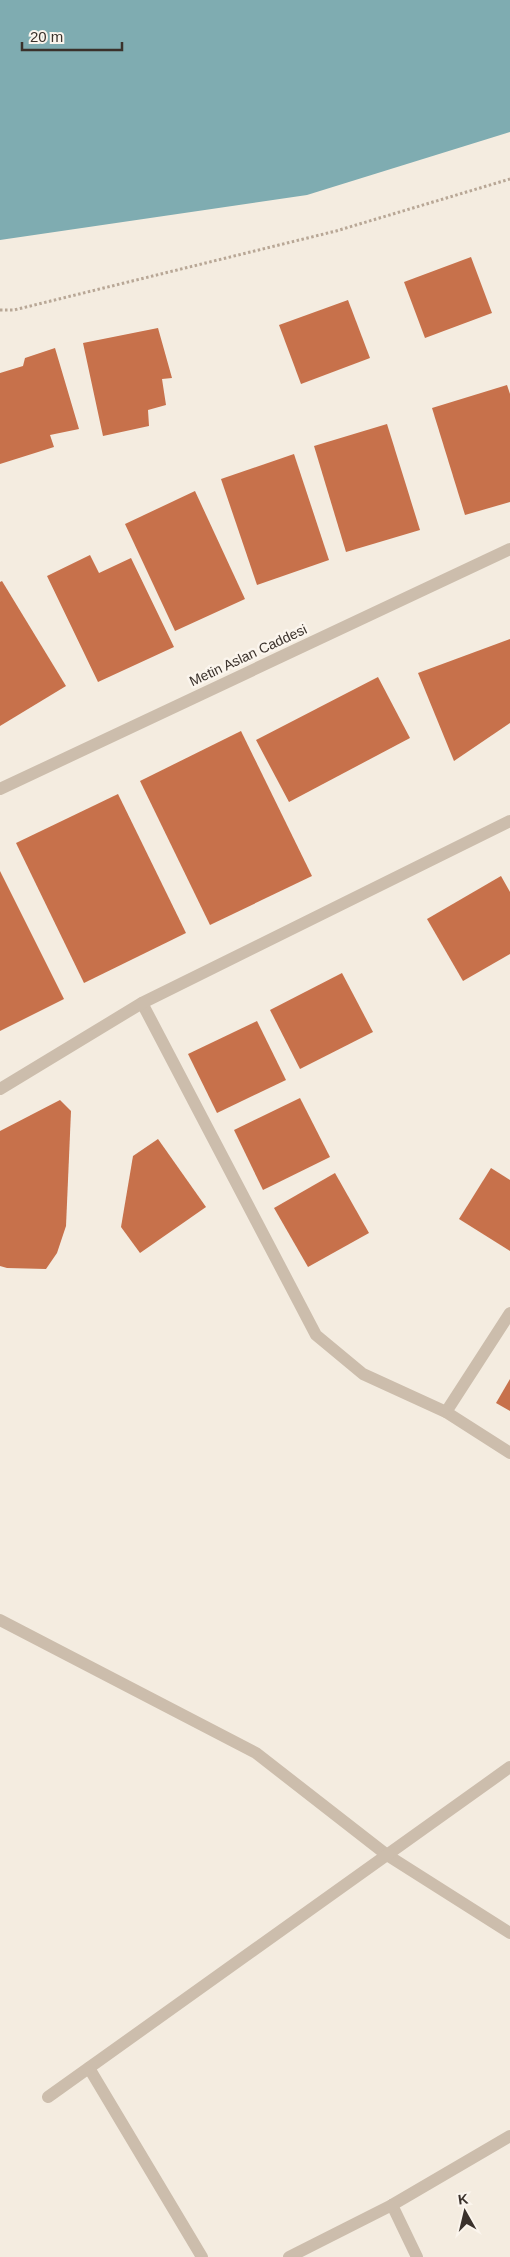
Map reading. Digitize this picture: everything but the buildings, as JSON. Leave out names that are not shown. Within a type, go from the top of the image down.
[{"type":"street","name":"Metin Aslan Caddesi","points":[[0,789],[510,549]]},
{"type":"street","points":[[0,1090],[142,1003],[510,821]]},
{"type":"street","points":[[142,1003],[316,1335],[363,1374],[446,1412],[510,1453]]},
{"type":"street","points":[[446,1412],[510,1313]]},
{"type":"street","points":[[0,1620],[256,1753],[387,1855],[510,1933]]},
{"type":"street","points":[[48,2097],[510,1767]]},
{"type":"street","points":[[89,2068],[202,2257]]},
{"type":"street","points":[[289,2257],[392,2204],[510,2136]]},
{"type":"street","points":[[392,2204],[417,2257]]},
{"type":"path","points":[[0,310],[14,310],[336,230],[510,178]]},
{"type":"water","points":[[0,0],[510,0],[510,132],[307,195],[0,240]]}]
